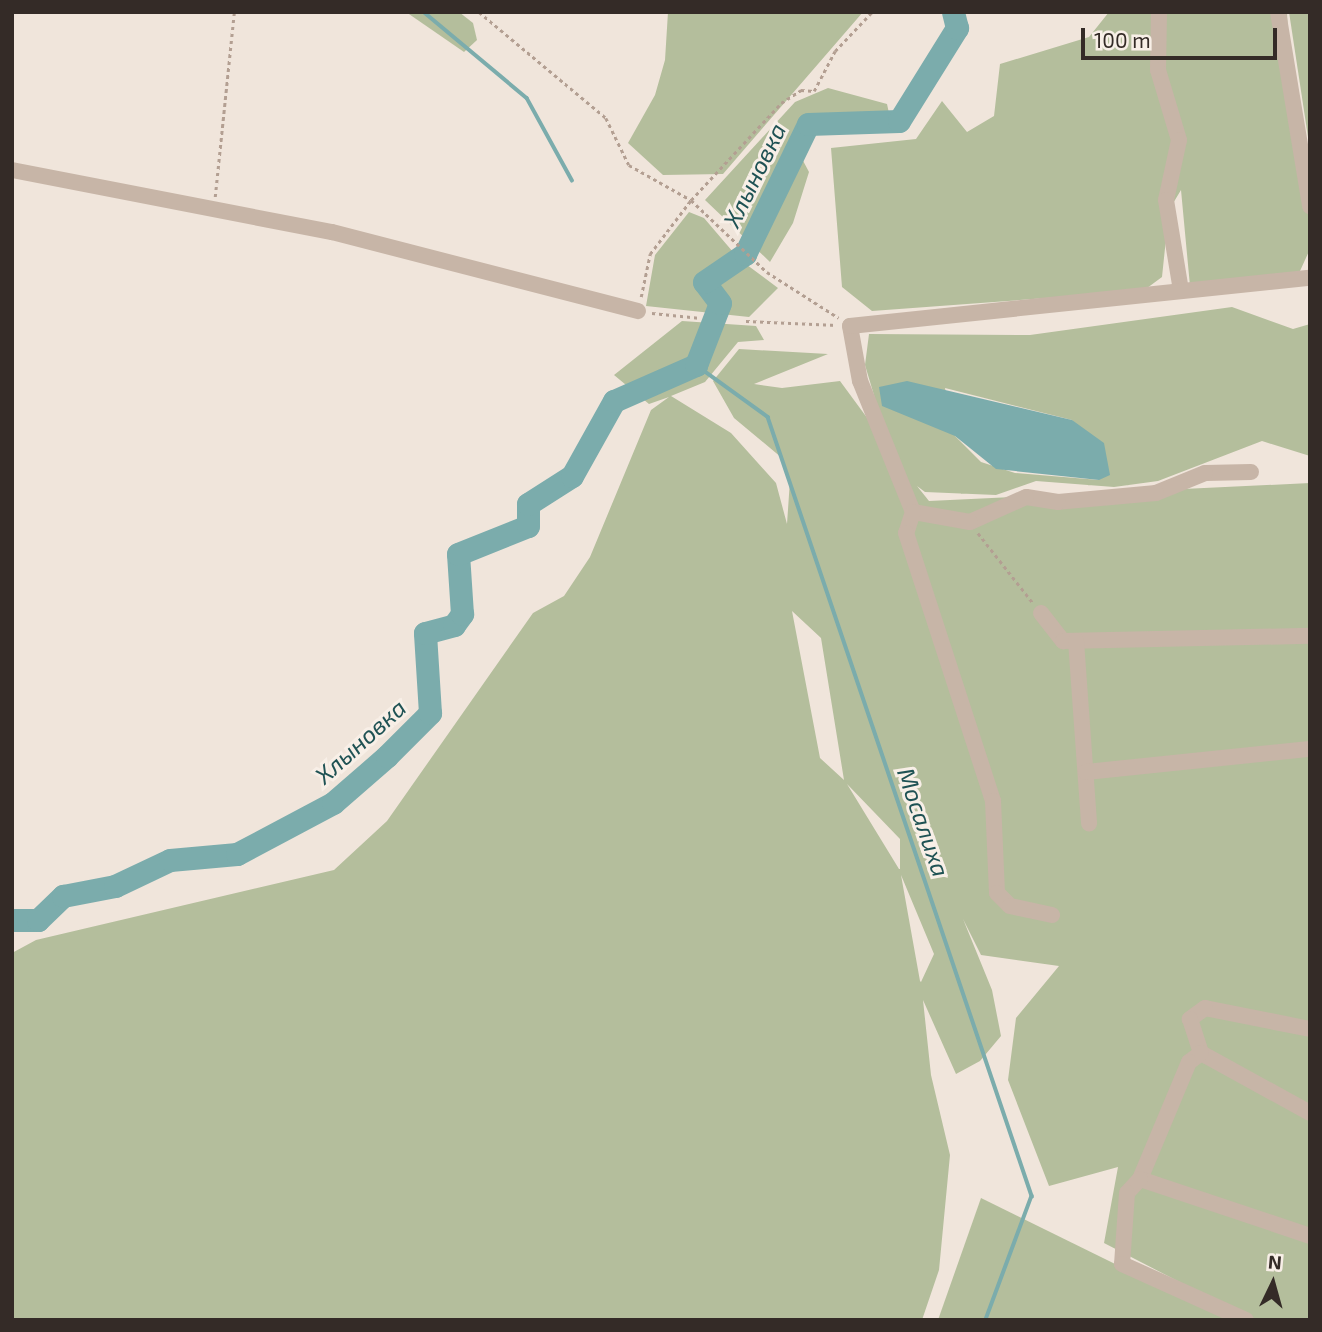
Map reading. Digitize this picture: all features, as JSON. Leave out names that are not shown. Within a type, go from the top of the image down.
[{"type":"street","points":[[1159,12],[1158,70],[1179,141],[1166,200],[1181,291]]},
{"type":"street","points":[[1278,12],[1310,206]]},
{"type":"street","points":[[12,170],[209,211],[358,238],[638,311]]},
{"type":"street","points":[[1052,915],[1010,906],[998,892],[993,801],[906,533],[913,512],[860,381],[850,326],[1310,278]]},
{"type":"street","points":[[913,512],[970,522],[1026,497],[1058,502],[1156,493],[1205,473],[1251,472]]},
{"type":"street","points":[[1041,613],[1063,641],[1310,636]]},
{"type":"street","points":[[1076,642],[1089,824]]},
{"type":"street","points":[[1086,772],[1310,749]]},
{"type":"street","points":[[1310,1029],[1198,1009],[1191,1025],[1201,1053],[1310,1113]]},
{"type":"street","points":[[1201,1053],[1189,1062],[1140,1179],[1127,1194],[1122,1264],[1246,1320]]},
{"type":"street","points":[[1140,1179],[1310,1236]]},
{"type":"path","points":[[209,211],[217,190],[234,12]]},
{"type":"path","points":[[480,13],[486,12]]},
{"type":"path","points":[[701,318],[638,311],[650,254],[691,200],[781,103],[801,90],[814,91],[835,51],[872,12]]},
{"type":"path","points":[[480,13],[606,118],[629,165],[691,200],[767,272],[850,326]]},
{"type":"path","points":[[746,321],[850,326]]},
{"type":"path","points":[[970,522],[1041,613]]},
{"type":"green space","points":[[406,12],[459,12],[473,23],[477,40],[464,52]]},
{"type":"green space","points":[[668,12],[863,12],[723,174],[663,175],[628,143],[655,95],[665,60]]},
{"type":"green space","points":[[1109,12],[1287,12],[1291,100],[1310,174],[1310,249],[1300,271],[1252,283],[1190,286],[1181,190],[1169,210],[1162,277],[1143,291],[872,311],[842,287],[831,148],[916,139],[942,101],[967,132],[994,116],[1000,64],[1089,37]]},
{"type":"green space","points":[[1289,12],[1310,12],[1310,150]]},
{"type":"green space","points":[[828,88],[887,104],[892,127],[817,134],[800,155],[809,172],[793,223],[770,262],[705,200],[795,102]]},
{"type":"green space","points":[[689,212],[704,218],[739,259],[778,288],[749,317],[646,306],[655,255]]},
{"type":"green space","points":[[1232,307],[1293,329],[1310,324],[1310,456],[1262,441],[1158,481],[1114,487],[1036,481],[996,495],[925,492],[917,486],[929,501],[1310,483],[1310,1320],[1253,1320],[1104,1243],[1118,1167],[1049,1186],[1008,1080],[1016,1018],[1059,966],[981,955],[963,919],[992,990],[1001,1036],[980,1061],[956,1074],[923,1000],[931,1075],[950,1155],[939,1270],[922,1320],[12,1320],[12,953],[36,940],[334,870],[387,821],[533,613],[564,596],[590,557],[651,410],[669,397],[649,404],[614,375],[682,321],[756,326],[764,340],[738,342],[705,382],[671,396],[731,433],[776,483],[787,524],[790,480],[782,458],[734,418],[713,381],[739,349],[828,354],[754,384],[782,388],[840,381],[890,449],[865,365],[869,334],[1030,335]],"holes":[[[945,388],[1072,420],[1099,480],[1015,473],[981,462],[955,436]],[[792,611],[821,638],[844,780],[820,758]],[[847,784],[900,839],[899,869]],[[901,875],[934,954],[920,981]]]},
{"type":"green space","points":[[981,1198],[1229,1320],[938,1320]]},
{"type":"water","points":[[907,381],[1072,420],[1104,443],[1110,475],[1099,480],[996,469],[955,436],[882,406],[879,387]]},
{"type":"waterway","points":[[424,12],[527,98],[572,180]]},
{"type":"waterway","name":"Хлыновка","points":[[12,920],[38,920],[63,896],[115,886],[170,860],[237,854],[333,803],[387,756],[430,713],[425,633],[454,625],[462,614],[458,554],[528,526],[528,504],[572,476],[614,401],[696,365],[720,303],[704,282],[745,254],[808,124],[899,121],[957,28],[953,12]]},
{"type":"waterway","name":"Мосалиха","points":[[696,365],[768,417],[1032,1196],[986,1320]]}]
